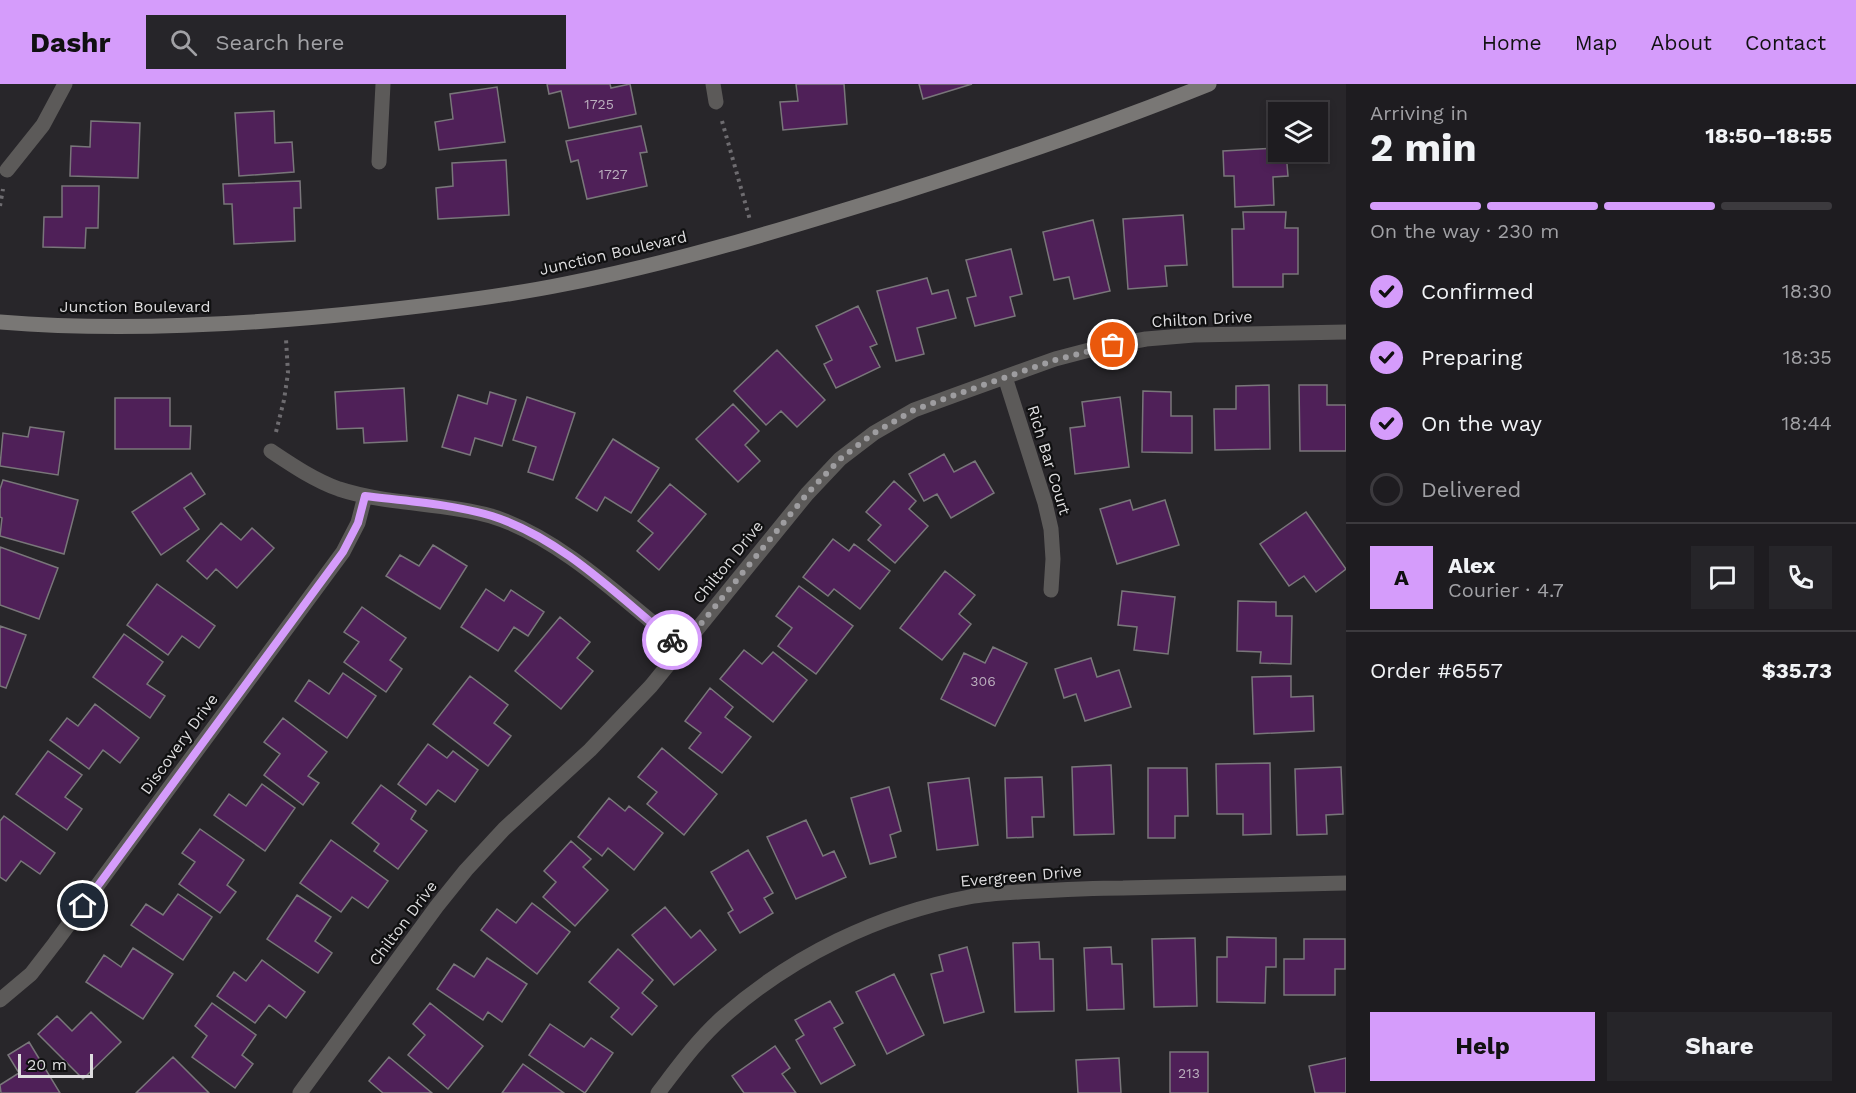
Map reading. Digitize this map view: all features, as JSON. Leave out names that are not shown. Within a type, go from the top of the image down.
[{"type":"main road","name":"Junction Boulevard","points":[[0,322],[161,327],[284,321],[418,307],[565,284],[755,238],[967,172],[1209,84]]},
{"type":"street","points":[[7,170],[43,125],[65,84]]},
{"type":"street","points":[[379,162],[383,84]]},
{"type":"street","points":[[713,84],[716,102]]},
{"type":"street","name":"Chilton Drive","points":[[300,1093],[466,870],[504,829],[590,750],[651,686],[807,494],[840,459],[874,433],[914,410],[1005,377],[1076,354],[1146,339],[1194,335],[1346,332]]},
{"type":"street","name":"Rich Bar Court","points":[[1005,377],[1051,529],[1053,559],[1051,590]]},
{"type":"street","points":[[271,451],[329,484],[365,496],[452,507],[492,516],[533,533],[575,561],[682,647]]},
{"type":"street","name":"Discovery Drive","points":[[0,1000],[31,974],[55,943],[336,561],[358,523],[365,496]]},
{"type":"street","name":"Evergreen Drive","points":[[658,1093],[721,1018],[756,990],[796,963],[840,938],[885,920],[931,906],[971,896],[1066,889],[1346,884]]},
{"type":"path","points":[[716,102],[755,238]]},
{"type":"path","points":[[271,451],[285,400],[288,373],[284,321]]},
{"type":"building","points":[[547,84],[610,84],[611,88],[630,84],[636,114],[569,128],[561,91],[549,94]]},
{"type":"building","points":[[796,84],[844,84],[847,124],[783,130],[780,102],[798,101]]},
{"type":"building","points":[[919,84],[972,84],[923,99]]},
{"type":"building","points":[[497,87],[505,142],[439,150],[435,122],[453,119],[450,94]]},
{"type":"building","points":[[274,111],[275,143],[292,142],[294,172],[239,176],[235,113]]},
{"type":"building","points":[[91,121],[140,123],[138,178],[70,176],[71,146],[90,147]]},
{"type":"building","points":[[641,126],[647,152],[640,153],[647,186],[587,199],[578,160],[571,162],[566,141]]},
{"type":"building","points":[[1268,149],[1268,162],[1287,162],[1288,176],[1273,177],[1274,205],[1235,207],[1234,176],[1224,176],[1223,151]]},
{"type":"building","points":[[506,160],[509,215],[438,219],[436,188],[453,186],[452,163]]},
{"type":"building","points":[[300,181],[301,208],[294,208],[295,241],[234,244],[232,204],[224,204],[223,184]]},
{"type":"building","points":[[62,186],[99,186],[98,228],[86,228],[85,248],[43,247],[44,217],[62,217]]},
{"type":"building","points":[[1243,212],[1286,212],[1285,228],[1298,228],[1298,274],[1283,274],[1283,287],[1233,287],[1232,229],[1244,229]]},
{"type":"building","points":[[1183,215],[1187,265],[1165,266],[1167,286],[1128,289],[1123,219]]},
{"type":"building","points":[[1093,220],[1110,291],[1074,299],[1069,277],[1054,280],[1043,232]]},
{"type":"building","points":[[1011,249],[1022,294],[1010,297],[1015,316],[975,326],[967,298],[976,296],[966,260]]},
{"type":"building","points":[[927,278],[932,294],[948,290],[956,318],[917,328],[924,354],[896,361],[877,291]]},
{"type":"building","points":[[858,306],[877,344],[870,347],[880,367],[836,388],[824,364],[832,360],[816,326]]},
{"type":"building","points":[[777,350],[825,400],[797,427],[781,411],[766,425],[734,391]]},
{"type":"building","points":[[1269,385],[1270,449],[1215,450],[1214,409],[1236,409],[1236,386]]},
{"type":"building","points":[[1299,385],[1327,385],[1327,405],[1346,405],[1346,451],[1300,451]]},
{"type":"building","points":[[404,388],[407,441],[364,443],[363,428],[337,429],[335,392]]},
{"type":"building","points":[[1143,391],[1171,392],[1171,416],[1192,416],[1192,453],[1142,452]]},
{"type":"building","points":[[490,392],[516,400],[502,446],[475,438],[470,455],[442,447],[458,395],[487,404]]},
{"type":"building","points":[[527,397],[575,413],[553,480],[528,472],[536,447],[513,440]]},
{"type":"building","points":[[1120,397],[1129,467],[1075,474],[1070,428],[1085,426],[1082,402]]},
{"type":"building","points":[[115,398],[170,398],[170,426],[191,426],[190,449],[115,449]]},
{"type":"building","points":[[733,404],[759,431],[745,445],[760,461],[738,482],[696,439]]},
{"type":"building","points":[[30,427],[64,432],[58,475],[0,466],[3,433],[28,437]]},
{"type":"building","points":[[613,439],[659,468],[631,513],[605,497],[597,511],[576,498]]},
{"type":"building","points":[[944,454],[954,472],[975,461],[994,493],[951,518],[937,494],[924,501],[909,474]]},
{"type":"building","points":[[191,473],[205,494],[184,508],[199,529],[161,555],[132,512]]},
{"type":"building","points":[[3,480],[78,500],[64,554],[0,536],[2,518],[0,517],[0,489]]},
{"type":"building","points":[[894,481],[916,501],[909,509],[928,526],[895,563],[868,540],[881,525],[866,512]]},
{"type":"building","points":[[670,484],[706,514],[659,570],[637,551],[653,533],[638,521]]},
{"type":"building","points":[[1130,500],[1133,510],[1165,500],[1179,545],[1117,564],[1100,509]]},
{"type":"building","points":[[1306,512],[1346,569],[1316,592],[1304,576],[1289,586],[1260,544]]},
{"type":"building","points":[[221,523],[241,540],[252,528],[274,548],[237,588],[216,569],[207,579],[187,561]]},
{"type":"building","points":[[833,539],[849,551],[854,544],[890,571],[860,609],[834,589],[828,596],[803,577]]},
{"type":"building","points":[[433,545],[467,566],[440,609],[386,576],[400,555],[419,566]]},
{"type":"building","points":[[0,547],[58,568],[39,619],[0,605]]},
{"type":"building","points":[[945,571],[975,595],[959,614],[971,624],[942,660],[900,628]]},
{"type":"building","points":[[157,584],[215,626],[199,648],[182,636],[168,655],[127,625]]},
{"type":"building","points":[[799,586],[853,626],[816,674],[778,646],[792,628],[776,616]]},
{"type":"building","points":[[486,589],[504,601],[511,590],[544,612],[528,636],[514,627],[498,651],[461,627]]},
{"type":"building","points":[[1122,591],[1175,597],[1168,654],[1134,650],[1137,627],[1118,625]]},
{"type":"building","points":[[1238,601],[1276,602],[1276,616],[1292,616],[1291,664],[1260,663],[1261,652],[1237,651]]},
{"type":"building","points":[[362,607],[406,638],[390,660],[402,669],[386,692],[344,662],[359,642],[344,632]]},
{"type":"building","points":[[560,617],[590,642],[577,658],[593,671],[561,709],[515,671]]},
{"type":"building","points":[[0,626],[26,635],[6,688],[0,686]]},
{"type":"building","points":[[124,634],[163,662],[147,684],[165,696],[150,718],[93,677]]},
{"type":"building","points":[[993,647],[1027,663],[995,726],[941,699],[964,653],[985,663]]},
{"type":"building","points":[[744,650],[762,664],[773,652],[807,680],[773,722],[720,679]]},
{"type":"building","points":[[1091,658],[1097,677],[1119,670],[1131,707],[1085,721],[1076,694],[1064,698],[1055,669]]},
{"type":"building","points":[[343,673],[376,696],[347,738],[295,701],[309,680],[329,694]]},
{"type":"building","points":[[470,676],[508,705],[494,723],[511,736],[488,766],[433,724]]},
{"type":"building","points":[[1291,676],[1291,697],[1313,696],[1314,731],[1254,734],[1252,677]]},
{"type":"building","points":[[710,688],[733,707],[725,717],[751,737],[722,773],[689,748],[701,733],[685,721]]},
{"type":"building","points":[[95,704],[139,738],[120,763],[103,750],[89,769],[50,740],[67,718],[78,726]]},
{"type":"building","points":[[283,718],[327,752],[308,776],[319,783],[303,805],[264,775],[280,754],[264,742]]},
{"type":"building","points":[[428,744],[447,758],[453,751],[478,770],[455,802],[438,790],[426,805],[398,784]]},
{"type":"building","points":[[662,748],[717,794],[684,835],[647,804],[657,792],[638,777]]},
{"type":"building","points":[[48,751],[82,775],[65,797],[82,809],[67,830],[16,794]]},
{"type":"building","points":[[1270,763],[1271,834],[1243,835],[1243,814],[1217,814],[1216,764]]},
{"type":"building","points":[[1111,765],[1114,834],[1074,835],[1072,767]]},
{"type":"building","points":[[1341,767],[1343,814],[1326,815],[1327,834],[1297,835],[1295,769]]},
{"type":"building","points":[[1148,768],[1187,768],[1188,816],[1175,816],[1175,838],[1148,838]]},
{"type":"building","points":[[1042,777],[1044,817],[1032,817],[1033,837],[1007,838],[1005,778]]},
{"type":"building","points":[[969,778],[978,845],[937,850],[928,783]]},
{"type":"building","points":[[262,784],[295,808],[265,851],[214,815],[229,794],[246,806]]},
{"type":"building","points":[[381,785],[416,811],[411,819],[427,831],[398,869],[374,851],[379,844],[352,823]]},
{"type":"building","points":[[889,787],[901,831],[890,835],[896,857],[870,864],[851,798]]},
{"type":"building","points":[[609,798],[625,811],[629,806],[663,833],[634,870],[608,848],[602,856],[578,837]]},
{"type":"building","points":[[4,816],[55,853],[40,874],[21,861],[6,881],[0,877],[0,821]]},
{"type":"building","points":[[806,820],[823,856],[834,851],[846,877],[796,899],[767,837]]},
{"type":"building","points":[[200,829],[244,860],[227,885],[236,892],[220,913],[179,884],[195,862],[182,853]]},
{"type":"building","points":[[331,840],[388,881],[368,908],[352,897],[341,912],[300,883]]},
{"type":"building","points":[[571,841],[591,859],[583,867],[608,890],[575,926],[543,897],[556,882],[544,871]]},
{"type":"building","points":[[748,850],[773,893],[764,898],[773,913],[740,933],[728,913],[733,910],[711,872]]},
{"type":"building","points":[[178,894],[212,917],[183,960],[131,925],[146,904],[163,915]]},
{"type":"building","points":[[297,895],[331,917],[315,941],[332,953],[318,973],[267,939]]},
{"type":"building","points":[[532,903],[570,932],[537,974],[481,930],[497,909],[516,923]]},
{"type":"building","points":[[665,907],[691,938],[700,930],[716,950],[674,985],[632,935]]},
{"type":"building","points":[[1227,937],[1276,938],[1276,967],[1266,967],[1265,1003],[1217,1002],[1217,957],[1227,957]]},
{"type":"building","points":[[1195,938],[1197,1006],[1154,1007],[1152,939]]},
{"type":"building","points":[[1304,939],[1345,939],[1345,969],[1335,969],[1335,995],[1284,995],[1284,959],[1304,959]]},
{"type":"building","points":[[1039,942],[1040,959],[1053,959],[1054,1011],[1015,1012],[1013,943]]},
{"type":"building","points":[[967,947],[984,1012],[944,1023],[931,974],[943,971],[939,955]]},
{"type":"building","points":[[1111,947],[1112,964],[1122,964],[1124,1009],[1087,1010],[1084,948]]},
{"type":"building","points":[[133,948],[173,974],[143,1019],[86,982],[104,955],[121,967]]},
{"type":"building","points":[[618,949],[653,980],[642,993],[657,1006],[632,1035],[611,1017],[619,1008],[589,982]]},
{"type":"building","points":[[487,958],[527,984],[502,1022],[488,1012],[483,1020],[437,989],[454,964],[474,977]]},
{"type":"building","points":[[262,960],[305,992],[286,1018],[269,1005],[255,1023],[217,996],[234,972],[246,981]]},
{"type":"building","points":[[894,974],[924,1035],[887,1054],[856,992]]},
{"type":"building","points":[[830,1001],[843,1023],[834,1028],[855,1065],[821,1084],[796,1040],[804,1035],[795,1020]]},
{"type":"building","points":[[212,1003],[256,1035],[242,1055],[253,1064],[235,1088],[192,1057],[207,1036],[195,1026]]},
{"type":"building","points":[[430,1003],[483,1046],[448,1089],[408,1055],[425,1035],[413,1024]]},
{"type":"building","points":[[91,1012],[121,1042],[83,1079],[38,1034],[57,1016],[72,1031]]},
{"type":"building","points":[[550,1024],[584,1047],[591,1038],[613,1053],[585,1093],[529,1055]]},
{"type":"building","points":[[29,1042],[60,1093],[1,1093],[0,1085],[19,1073],[8,1055]]},
{"type":"building","points":[[775,1046],[790,1068],[782,1074],[796,1093],[744,1093],[732,1076]]},
{"type":"building","points":[[1170,1052],[1208,1052],[1208,1093],[1170,1093]]},
{"type":"building","points":[[173,1057],[209,1093],[136,1093]]},
{"type":"building","points":[[389,1057],[432,1093],[383,1093],[369,1081]]},
{"type":"building","points":[[1119,1058],[1121,1093],[1078,1093],[1076,1060]]},
{"type":"building","points":[[1346,1058],[1346,1093],[1315,1093],[1309,1066]]},
{"type":"building","points":[[523,1064],[564,1093],[502,1093]]},
{"type":"way so far","points":[[672,640],[682,647],[807,494],[840,459],[874,433],[914,410],[1055,360],[1113,345]]},
{"type":"route","points":[[83,906],[343,552],[358,523],[365,496],[452,507],[492,516],[533,533],[575,561],[672,640]]}]
